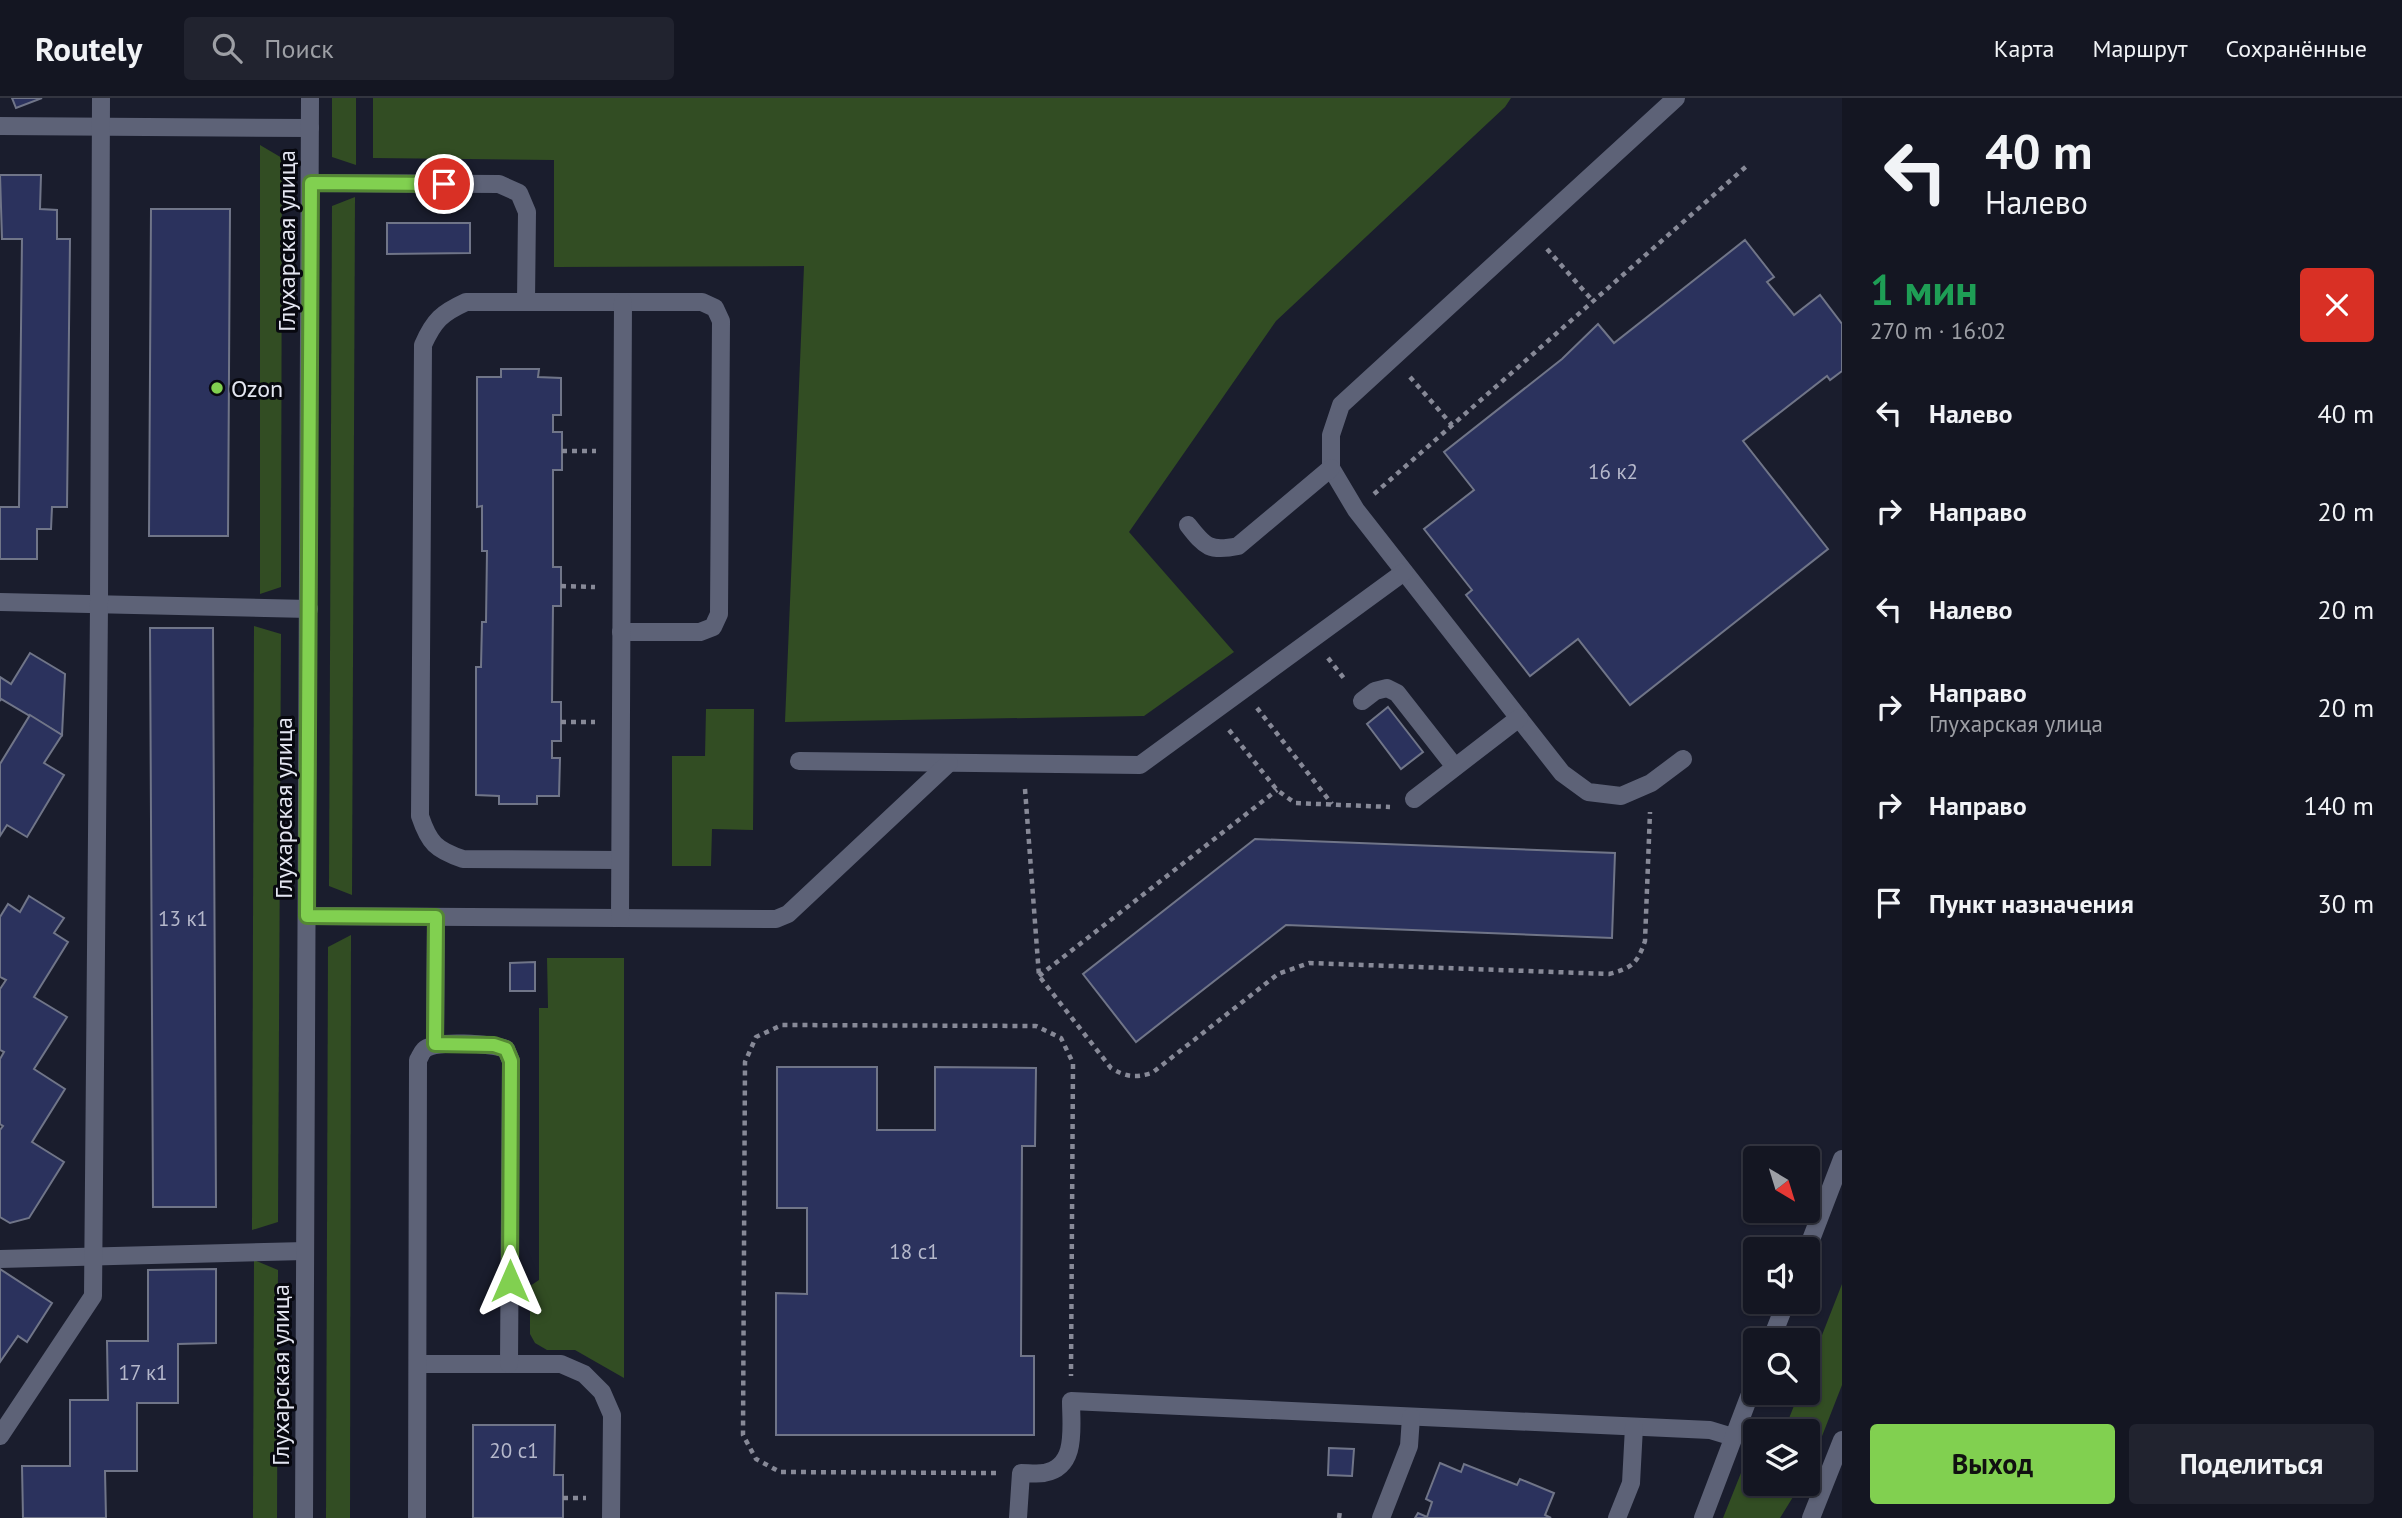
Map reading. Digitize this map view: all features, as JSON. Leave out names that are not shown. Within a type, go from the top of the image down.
[{"type":"street","points":[[0,1436],[93,1296],[101,98]]},
{"type":"street","name":"Глухарская улица","points":[[304,1518],[310,98]]},
{"type":"street","points":[[1676,98],[1341,405],[1331,435],[1331,468],[1356,510],[1562,773],[1588,792],[1621,796],[1651,783],[1683,759]]},
{"type":"street","points":[[0,126],[310,128]]},
{"type":"street","points":[[311,183],[499,184],[519,193],[527,212],[526,302]]},
{"type":"street","points":[[620,860],[463,859],[443,853],[427,837],[420,816],[423,345],[432,325],[447,310],[466,302],[702,302],[715,308],[721,321],[719,614],[713,627],[700,632],[621,632]]},
{"type":"street","points":[[620,918],[623,302]]},
{"type":"street","points":[[1188,525],[1202,542],[1219,550],[1238,545],[1331,468]]},
{"type":"street","points":[[799,761],[1140,765],[1404,572]]},
{"type":"street","points":[[0,602],[309,609]]},
{"type":"street","points":[[1362,701],[1375,691],[1387,688],[1397,693],[1455,767]]},
{"type":"street","points":[[1414,799],[1518,718]]},
{"type":"street","points":[[307,916],[776,919],[788,914],[949,763]]},
{"type":"street","points":[[435,1044],[436,917]]},
{"type":"street","points":[[417,1518],[418,1060],[424,1049],[435,1044],[494,1045],[506,1049],[511,1061],[509,1364]]},
{"type":"street","points":[[1812,1237],[1842,1160]]},
{"type":"street","points":[[0,1259],[305,1251]]},
{"type":"street","points":[[418,1364],[561,1364],[584,1374],[602,1392],[612,1415],[611,1518]]},
{"type":"street","points":[[1018,1518],[1021,1473],[1045,1473],[1062,1464],[1071,1447],[1071,1401],[1710,1430],[1733,1437]]},
{"type":"street","points":[[1703,1518],[1746,1405]]},
{"type":"street","points":[[1381,1518],[1409,1446],[1410,1417]]},
{"type":"street","points":[[1617,1518],[1631,1483],[1634,1427]]},
{"type":"street","points":[[1811,1518],[1842,1440]]},
{"type":"path","points":[[1356,510],[1749,164]]},
{"type":"path","points":[[1531,231],[1593,301]]},
{"type":"path","points":[[1394,358],[1452,425]]},
{"type":"path","points":[[562,451],[622,452]]},
{"type":"path","points":[[561,586],[622,587]]},
{"type":"path","points":[[1313,639],[1362,701]]},
{"type":"path","points":[[1243,690],[1332,804]]},
{"type":"path","points":[[1215,711],[1277,790],[1296,803],[1392,807],[1414,799]]},
{"type":"path","points":[[561,722],[621,722]]},
{"type":"path","points":[[1023,764],[1039,976],[1111,1068],[1124,1076],[1138,1077],[1152,1073],[1278,974],[1309,963],[1609,974],[1626,970],[1639,958],[1645,941],[1651,783]]},
{"type":"path","points":[[1039,976],[1277,790]]},
{"type":"path","points":[[1021,1473],[780,1472],[756,1459],[743,1435],[743,1421],[745,1062],[757,1037],[782,1026],[1036,1026],[1061,1038],[1073,1063],[1071,1401]]},
{"type":"path","points":[[1339,1518],[1340,1511]]},
{"type":"green space","points":[[332,98],[356,98],[356,165],[332,157]]},
{"type":"green space","points":[[373,98],[1511,98],[1505,107],[1276,321],[1129,532],[1234,652],[1144,716],[785,722],[804,266],[554,267],[554,160],[373,158]]},
{"type":"green space","points":[[260,145],[282,158],[281,587],[260,594]]},
{"type":"green space","points":[[355,197],[352,895],[329,886],[332,206]]},
{"type":"green space","points":[[254,626],[281,634],[278,1222],[252,1230]]},
{"type":"green space","points":[[706,709],[754,709],[753,830],[712,829],[711,866],[672,866],[672,756],[705,756]]},
{"type":"green space","points":[[351,935],[350,1518],[326,1518],[328,947]]},
{"type":"green space","points":[[547,958],[624,958],[624,1378],[575,1350],[547,1350],[535,1343],[530,1334],[530,1286],[539,1280],[539,1008],[548,1008]]},
{"type":"green space","points":[[254,1260],[278,1270],[277,1518],[253,1518]]},
{"type":"green space","points":[[1842,1284],[1842,1385],[1820,1441],[1820,1419],[1789,1419],[1794,1405],[1820,1405],[1820,1340]]},
{"type":"green space","points":[[1743,1471],[1743,1496],[1794,1496],[1780,1518],[1723,1518]]},
{"type":"building","points":[[12,98],[42,98],[16,108]]},
{"type":"building","points":[[0,175],[41,175],[40,209],[57,210],[57,239],[70,239],[67,507],[52,507],[51,529],[37,529],[37,559],[0,559],[0,507],[19,507],[22,239],[2,239]]},
{"type":"building","points":[[151,209],[230,209],[228,536],[149,536]]},
{"type":"building","points":[[387,223],[470,223],[470,253],[387,254]]},
{"type":"building","points":[[1745,240],[1774,277],[1767,282],[1794,315],[1820,295],[1842,324],[1842,371],[1830,380],[1827,376],[1743,441],[1828,549],[1630,705],[1578,639],[1530,676],[1466,595],[1472,590],[1424,529],[1474,490],[1444,452],[1562,359],[1598,324],[1614,343]]},
{"type":"building","points":[[501,369],[539,369],[538,377],[561,378],[561,415],[553,415],[553,432],[562,432],[562,470],[553,470],[553,567],[561,567],[561,606],[553,606],[552,702],[561,702],[561,741],[552,741],[552,758],[560,758],[559,796],[537,796],[537,804],[499,804],[499,796],[476,795],[476,667],[481,667],[482,622],[486,622],[487,551],[482,551],[482,506],[477,507],[477,377],[501,377]]},
{"type":"building","points":[[150,628],[213,628],[216,1207],[153,1207]]},
{"type":"building","points":[[30,653],[65,674],[62,735],[1,699],[0,701],[0,677],[11,684]]},
{"type":"building","points":[[1388,707],[1423,752],[1401,769],[1367,724]]},
{"type":"building","points":[[30,715],[62,735],[44,763],[64,775],[27,837],[7,825],[0,836],[0,764]]},
{"type":"building","points":[[1255,839],[1615,853],[1612,938],[1286,925],[1136,1042],[1083,974]]},
{"type":"building","points":[[29,896],[64,918],[54,933],[68,942],[34,997],[67,1017],[34,1069],[65,1089],[32,1142],[64,1162],[29,1218],[10,1223],[0,1217],[0,1130],[3,1126],[0,1124],[0,1059],[4,1052],[0,1050],[0,989],[6,980],[0,977],[0,917],[8,904],[20,912]]},
{"type":"building","points":[[535,962],[535,991],[510,991],[510,963]]},
{"type":"building","points":[[777,1067],[877,1067],[877,1130],[935,1130],[935,1067],[1036,1068],[1035,1146],[1022,1146],[1021,1356],[1034,1356],[1034,1435],[776,1435],[776,1293],[807,1294],[807,1208],[777,1208]]},
{"type":"building","points":[[0,1269],[52,1303],[27,1342],[18,1336],[0,1362]]},
{"type":"building","points":[[216,1269],[216,1343],[178,1344],[178,1403],[137,1403],[137,1471],[105,1471],[106,1518],[23,1518],[22,1466],[70,1466],[70,1400],[108,1400],[107,1341],[148,1341],[148,1270]]},
{"type":"building","points":[[473,1425],[555,1425],[554,1475],[563,1475],[563,1518],[473,1518]]},
{"type":"building","points":[[1329,1448],[1354,1449],[1352,1476],[1328,1475]]},
{"type":"building","points":[[1440,1463],[1461,1472],[1464,1464],[1517,1485],[1520,1479],[1554,1493],[1545,1515],[1551,1518],[1415,1518],[1418,1513],[1427,1517],[1432,1502],[1426,1499]]},
{"type":"place","name":"Ozon","points":[[217,388]]},
{"type":"route","points":[[444,184],[311,183],[307,916],[436,917],[435,1044],[494,1045],[506,1049],[511,1061],[510,1281]]}]
